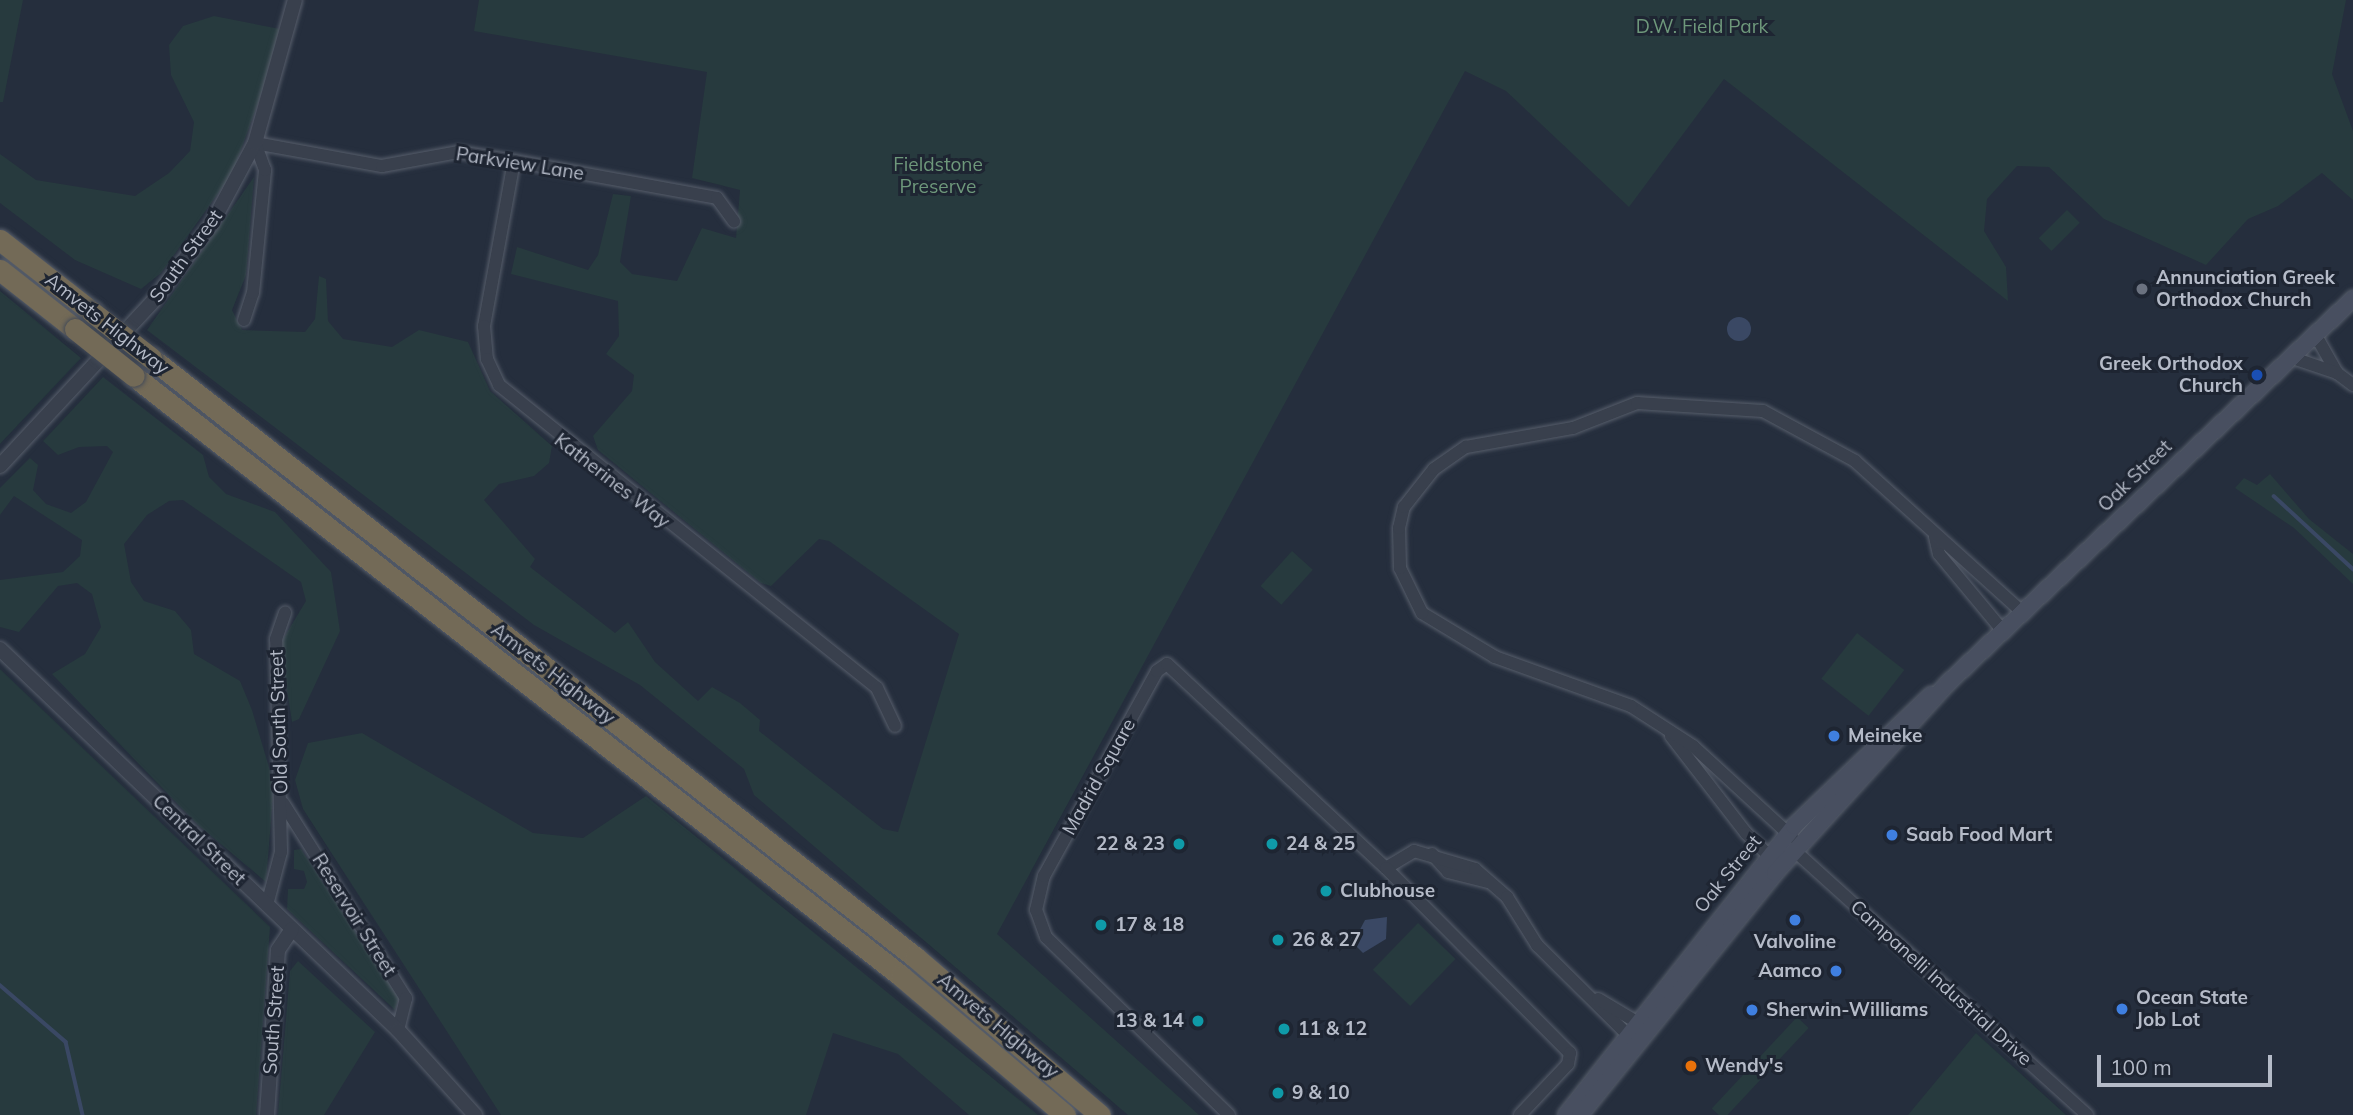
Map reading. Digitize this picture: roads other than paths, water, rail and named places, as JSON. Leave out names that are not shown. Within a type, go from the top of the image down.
[{"type":"highway","name":"Amvets Highway","points":[[0,240],[915,957],[1101,1115]]},
{"type":"highway","name":"Amvets Highway","points":[[0,270],[911,984],[1065,1115]]},
{"type":"main road","name":"Oak Street","points":[[1643,1026],[1795,851],[1947,684],[2353,299]]},
{"type":"main road","name":"Oak Street","points":[[1580,1115],[1633,1039],[1790,831],[1902,716],[1947,684]]},
{"type":"main road","name":"Oak Street","points":[[1566,1115],[1633,1039]]},
{"type":"street","name":"South Street","points":[[0,466],[186,261],[255,143],[295,0]]},
{"type":"street","name":"Parkview Lane","points":[[255,143],[382,166],[458,152],[514,161],[717,198],[734,221]]},
{"type":"street","points":[[244,320],[253,293],[265,170],[255,143]]},
{"type":"street","name":"Katherines Way","points":[[514,161],[484,326],[487,359],[499,386],[877,688],[894,726]]},
{"type":"street","points":[[2315,334],[2337,373]]},
{"type":"street","points":[[2290,357],[2337,373],[2353,385]]},
{"type":"street","points":[[1669,733],[1769,856],[1795,851],[1790,831],[1669,733],[1609,695],[1495,657],[1422,613],[1400,568],[1399,528],[1418,486],[1447,457],[1488,441],[1573,428],[1637,403],[1753,409],[1804,429],[1855,461],[1935,537],[1953,544],[2022,612]]},
{"type":"street","points":[[1935,537],[1939,554],[2003,631]]},
{"type":"street","name":"Old South Street","points":[[281,852],[282,802],[276,639],[285,612]]},
{"type":"street","name":"Central Street","points":[[0,649],[398,1030],[475,1115]]},
{"type":"street","name":"Madrid Square","points":[[1229,1115],[1046,937],[1035,910],[1044,876],[1157,671],[1167,664],[1179,668],[1386,867],[1570,1053],[1568,1064],[1520,1115]]},
{"type":"street","name":"Reservoir Street","points":[[282,802],[406,998],[398,1030]]},
{"type":"street","points":[[267,905],[281,852],[295,842],[313,850]]},
{"type":"street","name":"Campanelli Industrial Drive","points":[[1795,851],[2087,1115]]},
{"type":"street","points":[[1386,867],[1405,852],[1455,858],[1507,897],[1537,944],[1596,998],[1633,1039]]},
{"type":"street","name":"South Street","points":[[267,1115],[278,950],[292,929]]},
{"type":"street","points":[[1596,998],[1643,1026]]},
{"type":"water","points":[[1739,317],[1748,320],[1751,329],[1748,338],[1739,341],[1730,338],[1727,329],[1730,320]]},
{"type":"water","points":[[1387,917],[1386,939],[1363,953],[1353,943],[1365,920]]},
{"type":"waterway","points":[[2274,496],[2353,569]]},
{"type":"waterway","points":[[0,985],[66,1042],[83,1115]]},
{"type":"place","name":"Annunciation Greek Orthodox Church","points":[[2142,289]]},
{"type":"place","name":"Greek Orthodox Church","points":[[2257,375]]},
{"type":"place","name":"Meineke","points":[[1834,736]]},
{"type":"place","name":"Saab Food Mart","points":[[1892,835]]},
{"type":"place","name":"22 & 23","points":[[1179,844]]},
{"type":"place","name":"24 & 25","points":[[1272,844]]},
{"type":"place","name":"Clubhouse","points":[[1326,891]]},
{"type":"place","name":"Valvoline","points":[[1795,920]]},
{"type":"place","name":"17 & 18","points":[[1101,925]]},
{"type":"place","name":"26 & 27","points":[[1278,940]]},
{"type":"place","name":"Aamco","points":[[1836,971]]},
{"type":"place","name":"Ocean State Job Lot","points":[[2122,1009]]},
{"type":"place","name":"Sherwin-Williams","points":[[1752,1010]]},
{"type":"place","name":"13 & 14","points":[[1198,1021]]},
{"type":"place","name":"11 & 12","points":[[1284,1029]]},
{"type":"place","name":"Wendy's","points":[[1691,1066]]},
{"type":"place","name":"9 & 10","points":[[1278,1093]]},
{"type":"park label","name":"D.W. Field Park","points":[[1702,27]]},
{"type":"park label","name":"Fieldstone Preserve","points":[[938,176]]}]
